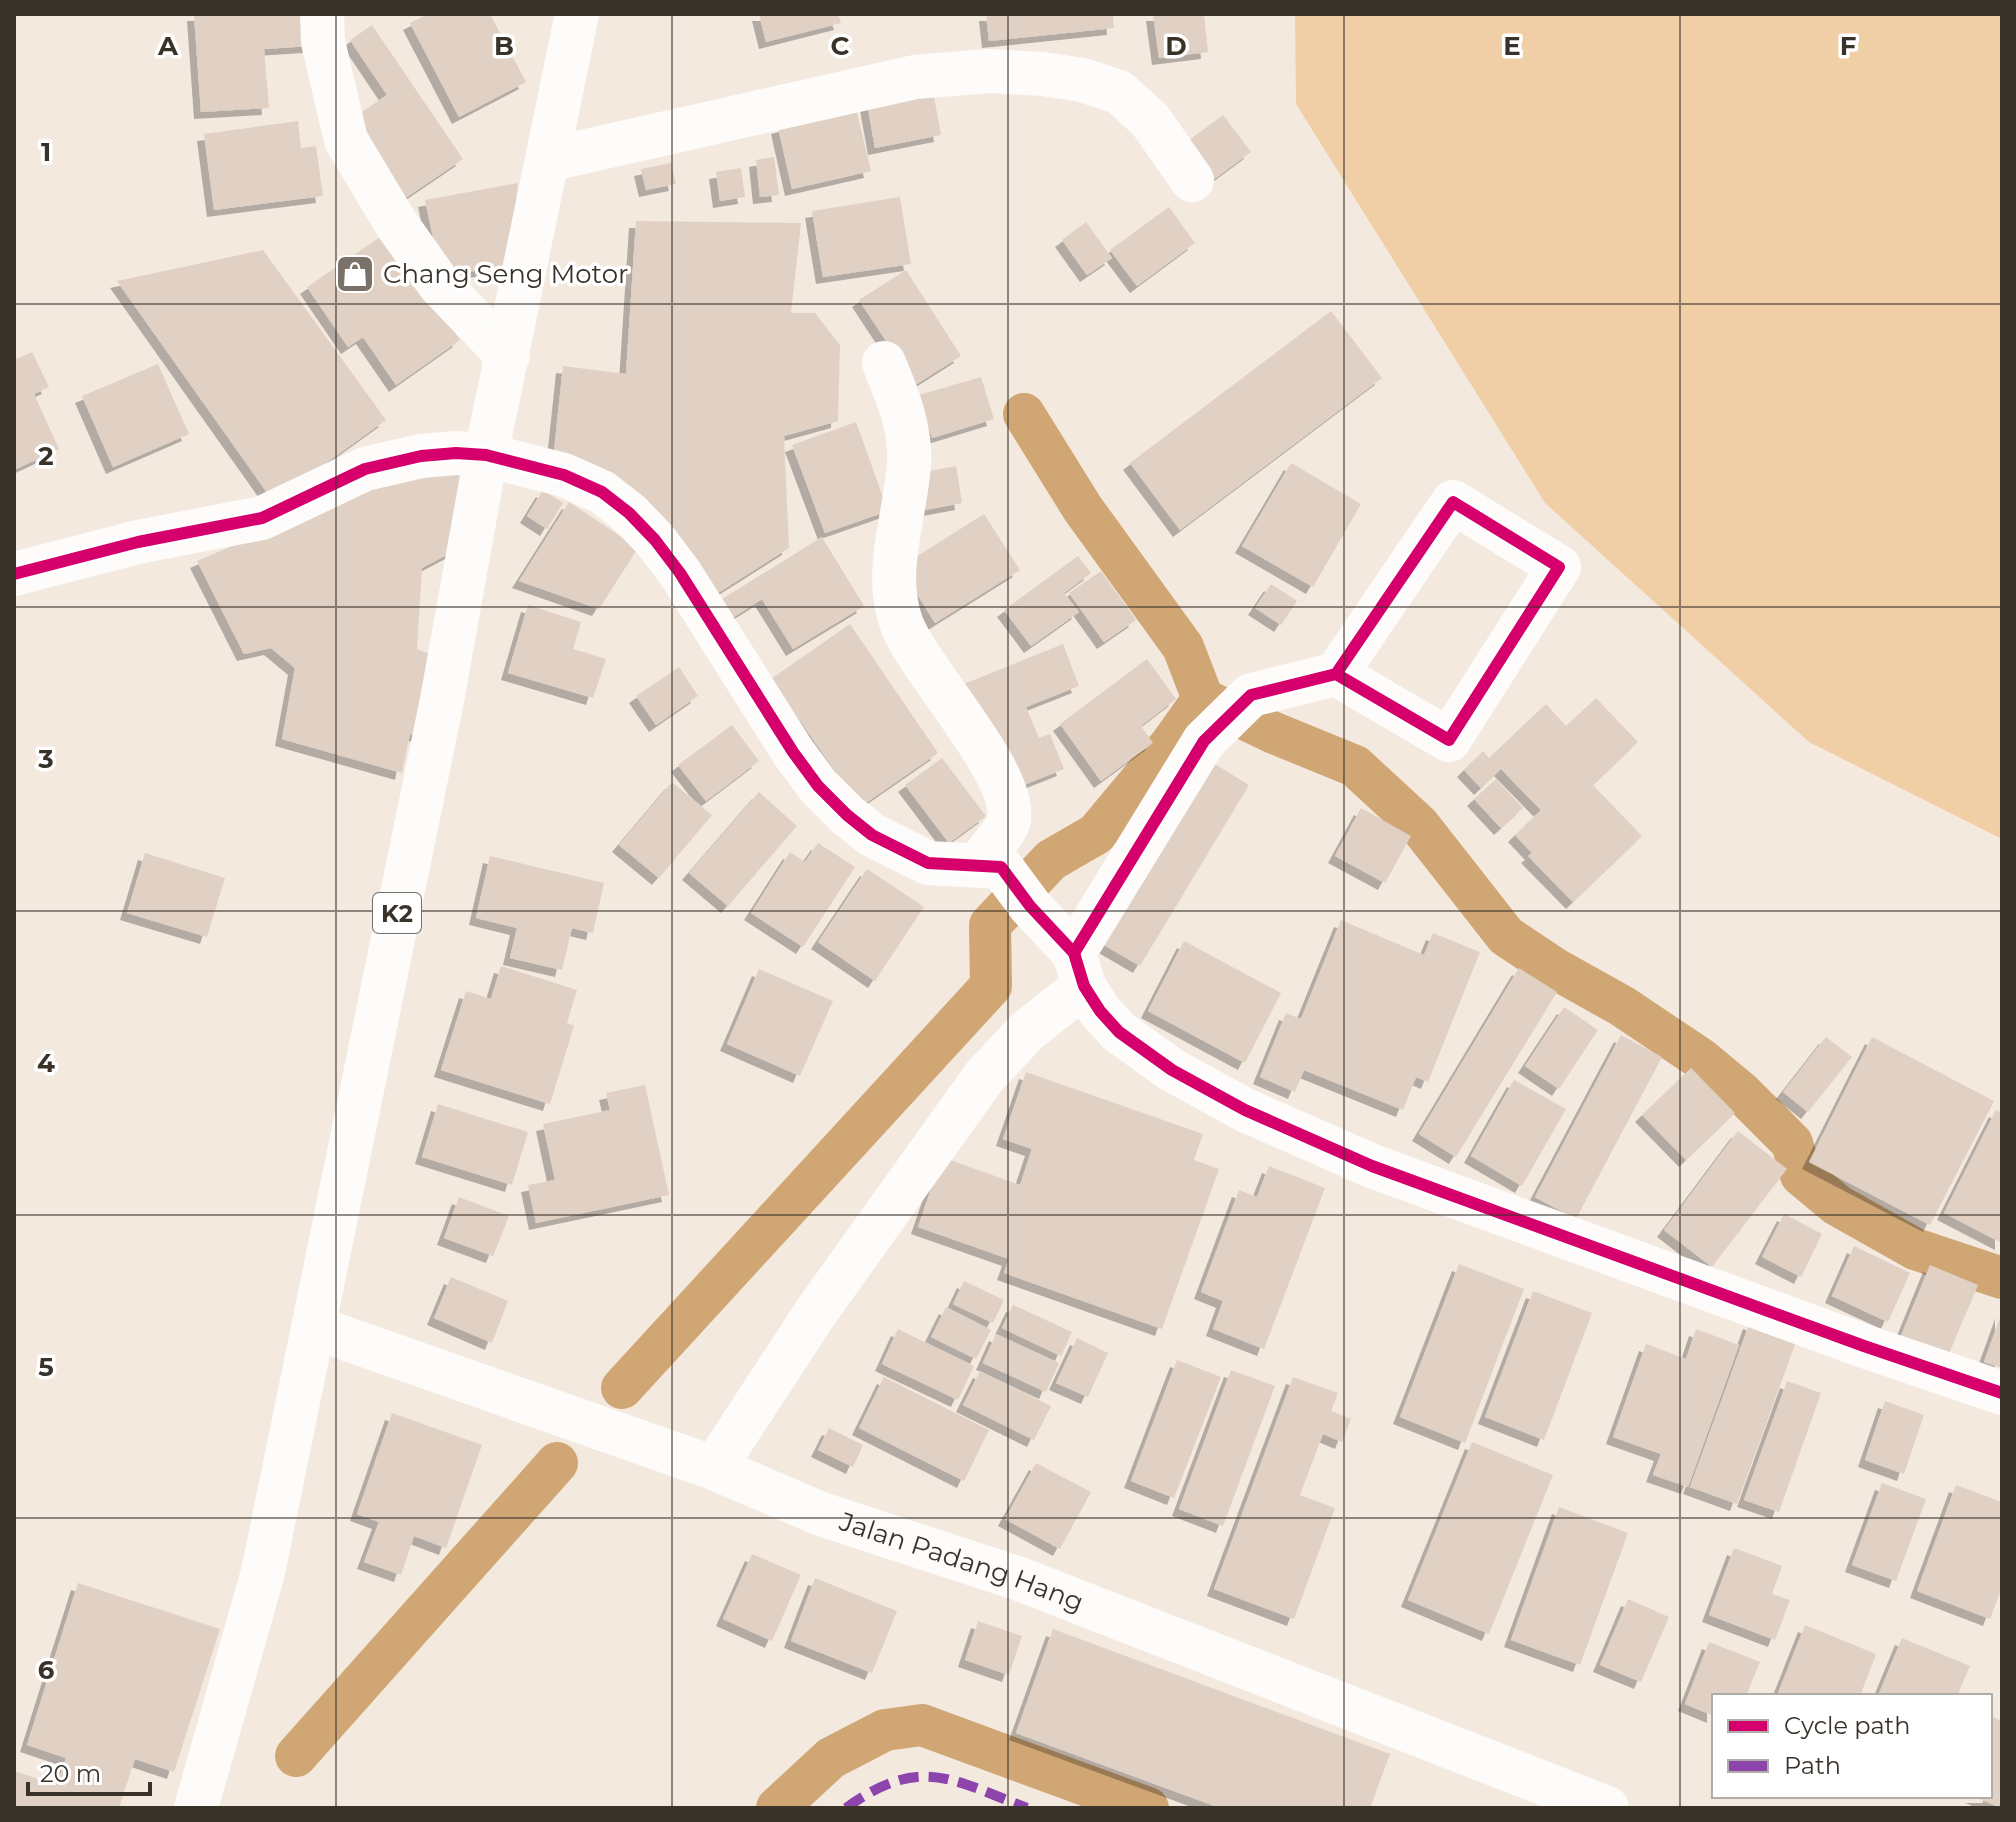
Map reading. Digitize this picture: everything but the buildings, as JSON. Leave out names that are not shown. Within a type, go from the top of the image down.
[{"type":"street","points":[[322,14],[323,42],[346,140],[395,222],[439,284],[508,356]]},
{"type":"street","name":"K2","points":[[196,1808],[263,1572],[442,700],[486,455],[577,14]]},
{"type":"street","points":[[547,160],[915,77],[989,71],[1069,78],[1119,92],[1150,120],[1192,180]]},
{"type":"street","points":[[884,363],[908,430],[909,461],[898,529],[896,598],[902,623],[915,653],[984,753],[1008,801],[1009,822],[989,866]]},
{"type":"street","points":[[14,574],[138,542],[262,518],[365,469],[421,456],[456,453],[486,455],[564,475],[602,492],[629,513],[655,540],[680,573],[793,752],[818,786],[847,815],[872,835],[928,863],[989,866],[1030,906],[1079,970],[1100,1011],[1119,1032],[1172,1070],[1245,1110],[1372,1166],[1864,1346],[2002,1393]]},
{"type":"street","points":[[700,1463],[816,1312],[984,1077],[1079,970],[1204,741],[1251,695],[1336,674],[1453,502],[1559,567],[1449,740],[1336,674]]},
{"type":"street","name":"Jalan Padang Hang","points":[[313,1327],[700,1463],[821,1514],[1017,1578],[1607,1808]]},
{"type":"shaded area","points":[[1295,14],[2002,14],[2002,839],[1809,742],[1545,503],[1296,104]]},
{"type":"waterway","points":[[1024,414],[1083,509],[1183,647],[1203,699],[1274,733],[1355,766],[1419,825],[1506,936],[1554,968],[1622,1006],[1701,1059],[1743,1094],[1792,1143],[1801,1175],[1837,1205],[1915,1249],[2002,1278]]},
{"type":"waterway","points":[[622,1388],[991,986],[990,925],[1051,860],[1096,834],[1171,744],[1203,699]]},
{"type":"waterway","points":[[296,1756],[557,1463]]},
{"type":"waterway","points":[[777,1808],[831,1758],[885,1730],[922,1725],[1148,1808]]},
{"type":"marked path","points":[[846,1808],[872,1792],[916,1777],[956,1781],[1027,1808]]},
{"type":"cycle path","points":[[14,574],[138,542],[262,518],[365,469],[421,456],[456,453],[486,455],[564,475],[602,492],[629,513],[655,540],[680,573],[793,752],[818,786],[847,815],[872,835],[928,863],[1001,867],[1030,906],[1074,953],[1084,986],[1100,1011],[1119,1032],[1172,1070],[1245,1110],[1372,1166],[1864,1346],[2002,1393]]},
{"type":"cycle path","points":[[1074,953],[1204,741],[1251,695],[1336,674],[1453,502],[1559,567],[1449,740],[1336,674]]},
{"type":"place","name":"Chang Seng Motor","points":[[355,274]]}]
